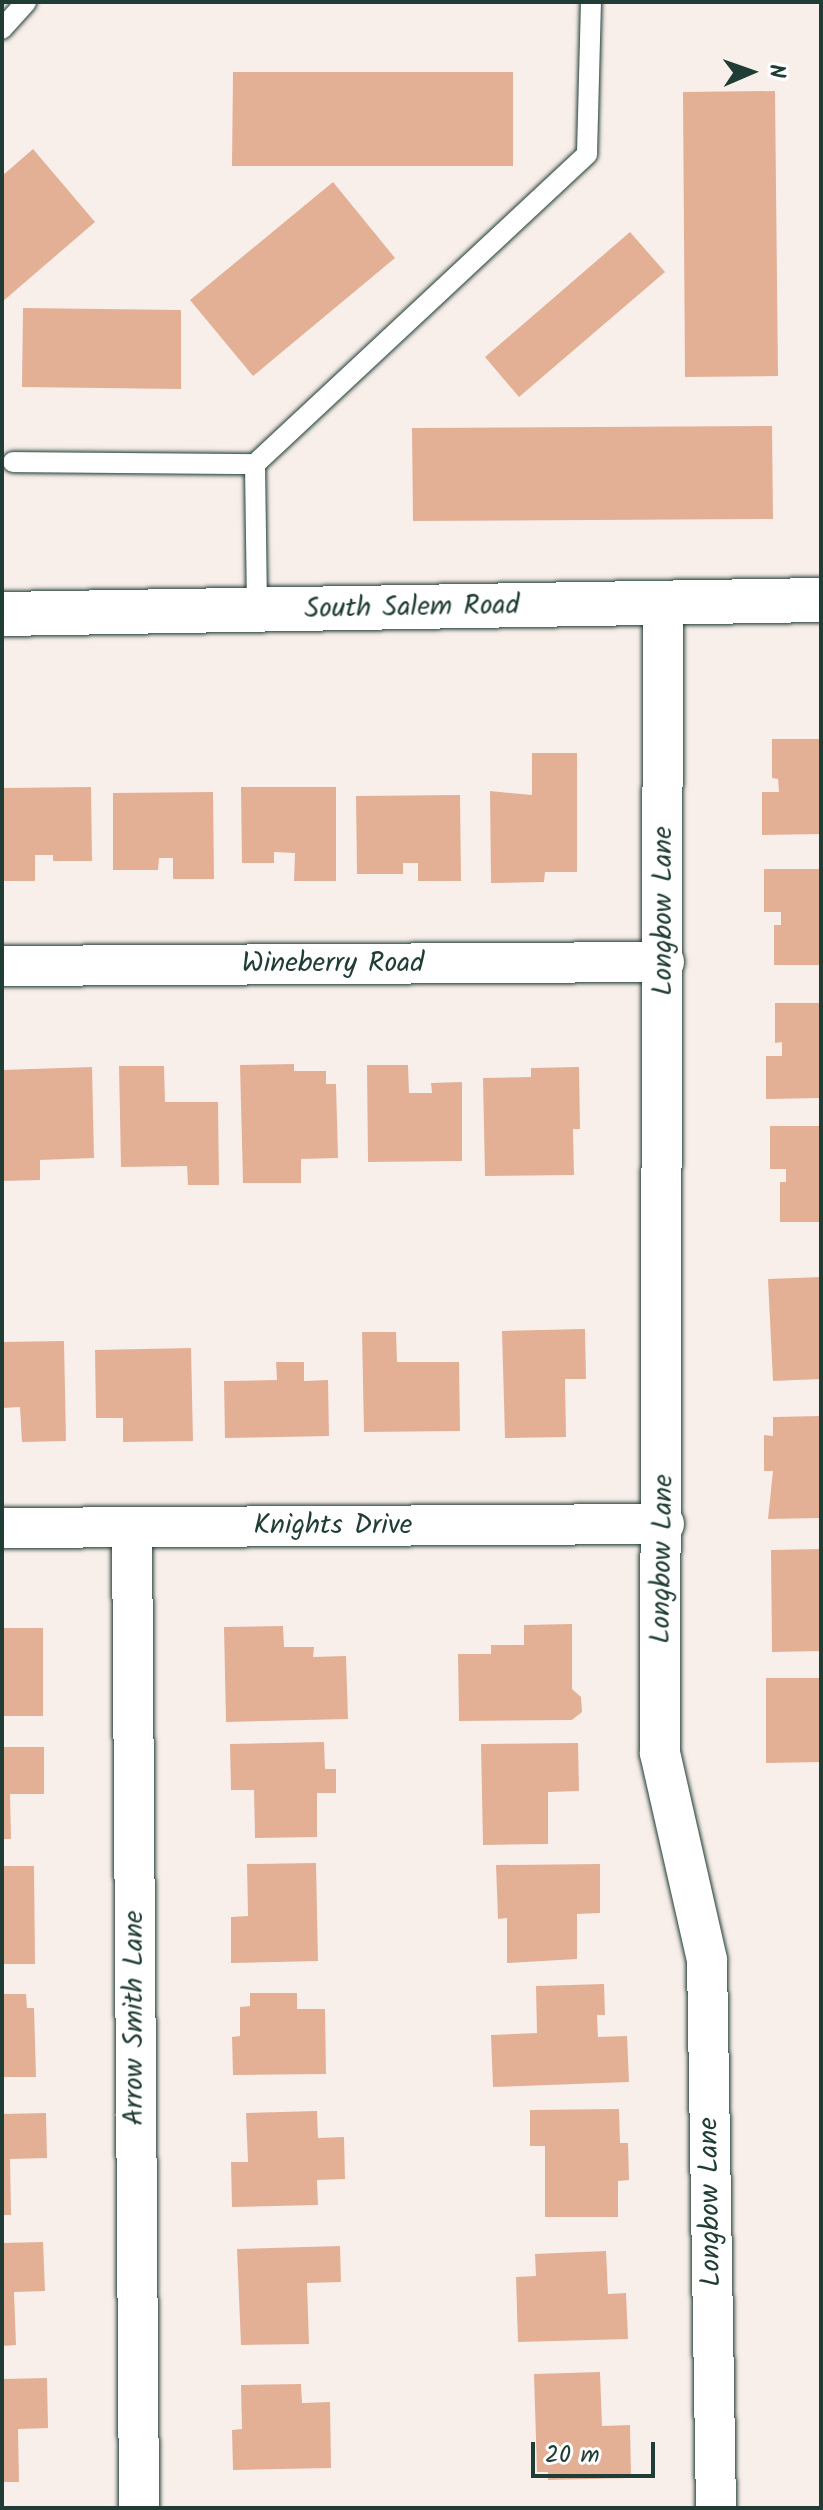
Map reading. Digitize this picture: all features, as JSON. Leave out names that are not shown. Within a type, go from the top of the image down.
[{"type":"street","name":"South Salem Road","points":[[2,614],[821,600]]},
{"type":"street","name":"Longbow Lane","points":[[663,604],[664,1524],[660,1753],[707,1960],[716,2508]]},
{"type":"street","name":"Wineberry Road","points":[[2,966],[664,962]]},
{"type":"street","name":"Knights Drive","points":[[2,1528],[664,1524]]},
{"type":"street","name":"Arrow Smith Lane","points":[[132,1527],[139,2508]]},
{"type":"lane","points":[[2,29],[26,2]]},
{"type":"lane","points":[[13,462],[255,464],[587,154],[591,2]]},
{"type":"lane","points":[[255,464],[257,610]]},
{"type":"building","points":[[233,72],[513,72],[513,166],[232,166]]},
{"type":"building","points":[[775,91],[778,376],[685,377],[683,92]]},
{"type":"building","points":[[33,149],[95,222],[2,302],[2,176]]},
{"type":"building","points":[[333,182],[395,258],[253,376],[190,300]]},
{"type":"building","points":[[630,232],[665,272],[519,397],[485,357]]},
{"type":"building","points":[[23,308],[181,310],[181,389],[22,387]]},
{"type":"building","points":[[772,426],[773,519],[413,521],[412,428]]},
{"type":"building","points":[[772,739],[821,739],[821,834],[762,835],[762,792],[779,792],[778,779],[772,778]]},
{"type":"building","points":[[532,753],[577,753],[577,872],[545,872],[544,882],[491,883],[490,791],[532,795]]},
{"type":"building","points":[[91,787],[92,861],[53,861],[53,855],[35,855],[35,881],[2,881],[2,788]]},
{"type":"building","points":[[241,787],[336,787],[336,881],[294,881],[295,853],[274,852],[274,863],[242,863]]},
{"type":"building","points":[[213,792],[214,879],[173,879],[173,858],[159,858],[158,870],[113,870],[113,793]]},
{"type":"building","points":[[460,795],[461,881],[418,881],[418,863],[403,863],[403,874],[357,874],[356,796]]},
{"type":"building","points":[[764,869],[821,869],[821,965],[774,965],[774,925],[781,925],[781,912],[764,912]]},
{"type":"building","points":[[775,1003],[821,1003],[821,1098],[766,1099],[766,1056],[782,1056],[782,1042],[775,1043]]},
{"type":"building","points":[[294,1064],[294,1071],[326,1071],[326,1084],[336,1084],[338,1158],[301,1159],[301,1183],[243,1183],[240,1065]]},
{"type":"building","points":[[367,1065],[408,1065],[409,1093],[432,1093],[431,1083],[462,1082],[462,1161],[368,1162]]},
{"type":"building","points":[[119,1066],[164,1066],[165,1102],[218,1102],[219,1185],[188,1185],[187,1166],[121,1167]]},
{"type":"building","points":[[92,1067],[94,1158],[40,1160],[40,1180],[2,1181],[2,1070]]},
{"type":"building","points":[[579,1067],[580,1129],[573,1129],[574,1175],[485,1176],[483,1078],[531,1077],[531,1068]]},
{"type":"building","points":[[770,1126],[821,1126],[821,1222],[780,1222],[780,1182],[786,1182],[786,1169],[770,1169]]},
{"type":"building","points":[[821,1277],[821,1379],[773,1381],[768,1279]]},
{"type":"building","points":[[585,1329],[586,1379],[565,1379],[566,1437],[505,1438],[502,1331]]},
{"type":"building","points":[[362,1332],[396,1332],[397,1362],[459,1362],[460,1431],[364,1432]]},
{"type":"building","points":[[64,1341],[66,1441],[22,1442],[20,1407],[2,1408],[2,1342]]},
{"type":"building","points":[[191,1348],[193,1441],[123,1442],[123,1418],[96,1418],[95,1350]]},
{"type":"building","points":[[276,1362],[304,1362],[304,1381],[328,1380],[329,1436],[225,1438],[224,1381],[277,1380]]},
{"type":"building","points":[[821,1416],[821,1518],[768,1519],[773,1471],[764,1471],[764,1435],[773,1436],[773,1417]]},
{"type":"building","points":[[821,1549],[821,1651],[772,1652],[771,1550]]},
{"type":"building","points":[[572,1624],[572,1689],[581,1697],[582,1712],[572,1720],[459,1721],[458,1654],[491,1654],[491,1645],[524,1645],[524,1625]]},
{"type":"building","points":[[283,1626],[284,1647],[314,1647],[313,1657],[346,1656],[348,1719],[226,1722],[224,1627]]},
{"type":"building","points":[[2,1628],[43,1628],[43,1716],[2,1716]]},
{"type":"building","points":[[766,1678],[821,1678],[821,1762],[766,1763]]},
{"type":"building","points":[[324,1742],[325,1769],[336,1769],[336,1793],[317,1793],[317,1837],[255,1838],[254,1790],[231,1790],[230,1744]]},
{"type":"building","points":[[578,1743],[579,1791],[548,1792],[548,1844],[483,1845],[481,1744]]},
{"type":"building","points":[[2,1747],[44,1747],[44,1794],[10,1794],[11,1839],[2,1839]]},
{"type":"building","points":[[316,1863],[318,1961],[231,1963],[231,1917],[248,1916],[247,1864]]},
{"type":"building","points":[[600,1864],[600,1913],[577,1914],[577,1959],[507,1963],[507,1918],[498,1919],[496,1865]]},
{"type":"building","points":[[2,1866],[34,1866],[35,1964],[2,1964]]},
{"type":"building","points":[[604,1984],[605,2015],[597,2015],[598,2037],[627,2036],[629,2082],[493,2087],[491,2035],[537,2033],[536,1986]]},
{"type":"building","points":[[250,1993],[297,1993],[297,2009],[325,2009],[326,2074],[233,2075],[232,2037],[240,2036],[240,2007],[250,2006]]},
{"type":"building","points":[[2,1994],[26,1994],[27,2008],[34,2008],[36,2077],[2,2077]]},
{"type":"building","points":[[619,2109],[620,2143],[628,2143],[629,2180],[618,2181],[618,2217],[545,2217],[545,2146],[530,2146],[530,2110]]},
{"type":"building","points":[[317,2111],[318,2138],[344,2137],[345,2179],[317,2180],[318,2205],[232,2207],[231,2162],[248,2162],[246,2113]]},
{"type":"building","points":[[46,2113],[47,2158],[10,2159],[11,2215],[2,2215],[2,2114]]},
{"type":"building","points":[[43,2242],[45,2291],[14,2292],[16,2345],[2,2346],[2,2243]]},
{"type":"building","points":[[340,2246],[341,2282],[307,2283],[309,2344],[241,2345],[237,2249]]},
{"type":"building","points":[[606,2251],[608,2294],[626,2293],[628,2339],[518,2342],[516,2277],[536,2276],[535,2254]]},
{"type":"building","points":[[600,2372],[602,2426],[630,2425],[631,2478],[548,2480],[548,2472],[537,2472],[534,2374]]},
{"type":"building","points":[[47,2378],[48,2428],[18,2429],[19,2482],[2,2482],[2,2379]]},
{"type":"building","points":[[301,2384],[302,2403],[330,2402],[331,2468],[233,2470],[232,2430],[242,2429],[241,2385]]}]
